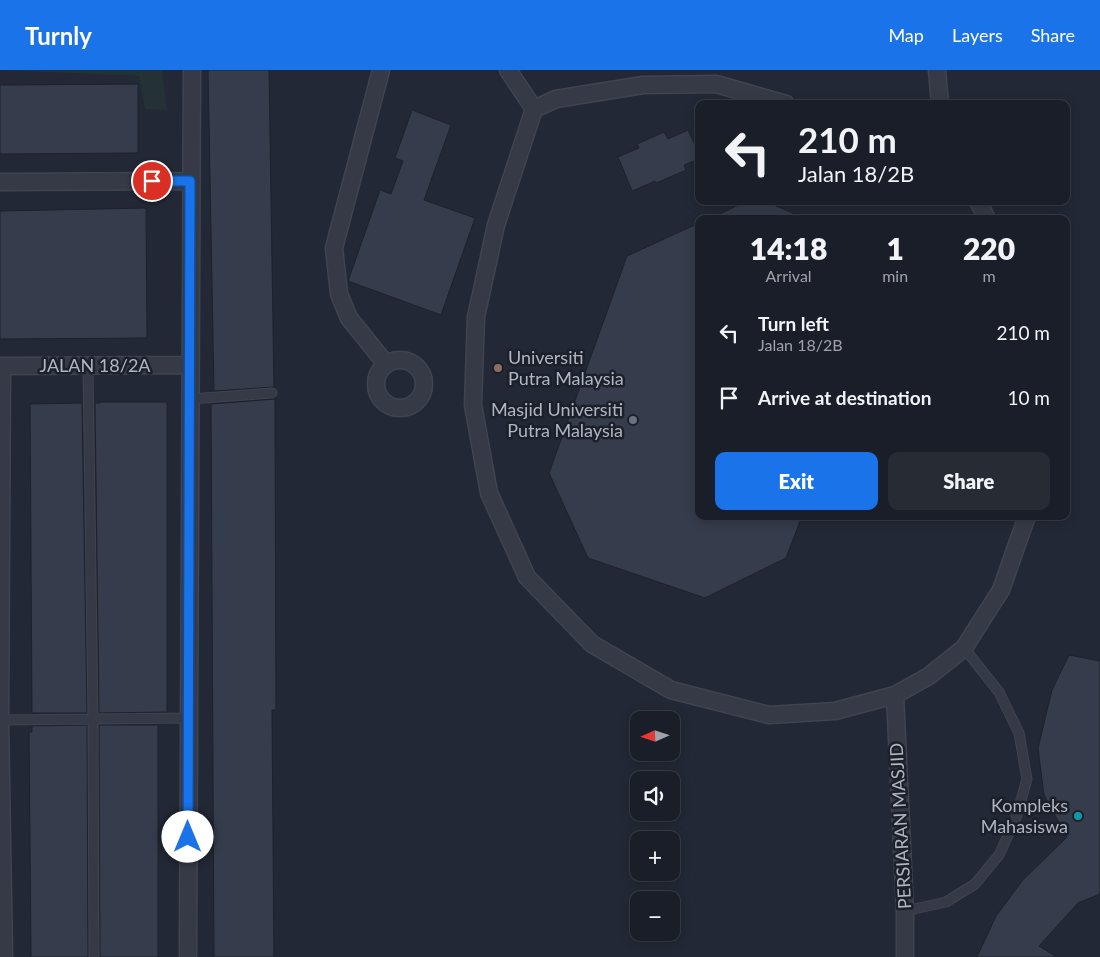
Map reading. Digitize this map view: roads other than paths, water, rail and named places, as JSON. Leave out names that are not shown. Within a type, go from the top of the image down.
[{"type":"street","points":[[188,957],[192,70]]},
{"type":"street","points":[[381,70],[334,248],[339,294],[349,318],[386,364]]},
{"type":"street","points":[[508,70],[534,108]]},
{"type":"street","points":[[937,70],[940,100]]},
{"type":"street","points":[[772,100],[716,84],[643,85],[556,99],[534,108],[496,225],[476,317],[472,405],[489,493],[527,577],[592,644],[671,690],[769,715],[835,712],[895,695],[928,676],[964,648],[1000,590],[1026,520]]},
{"type":"street","points":[[0,182],[190,181]]},
{"type":"street","name":"JALAN 18/2A","points":[[1,366],[190,365]]},
{"type":"street","points":[[1,366],[0,720],[4,957]]},
{"type":"street","name":"PERSIARAN MASJID","points":[[895,695],[906,911],[906,957]]},
{"type":"lane","points":[[88,366],[94,957]]},
{"type":"lane","points":[[190,399],[272,393]]},
{"type":"lane","points":[[906,911],[946,902],[975,884],[999,855],[1016,818],[1027,779],[1019,733],[999,692],[964,648]]},
{"type":"lane","points":[[0,720],[189,718]]},
{"type":"place","name":"Universiti Putra Malaysia","points":[[498,368]]},
{"type":"place","name":"Masjid Universiti Putra Malaysia","points":[[633,420]]},
{"type":"place","name":"Kompleks Mahasiswa","points":[[1078,816]]}]
